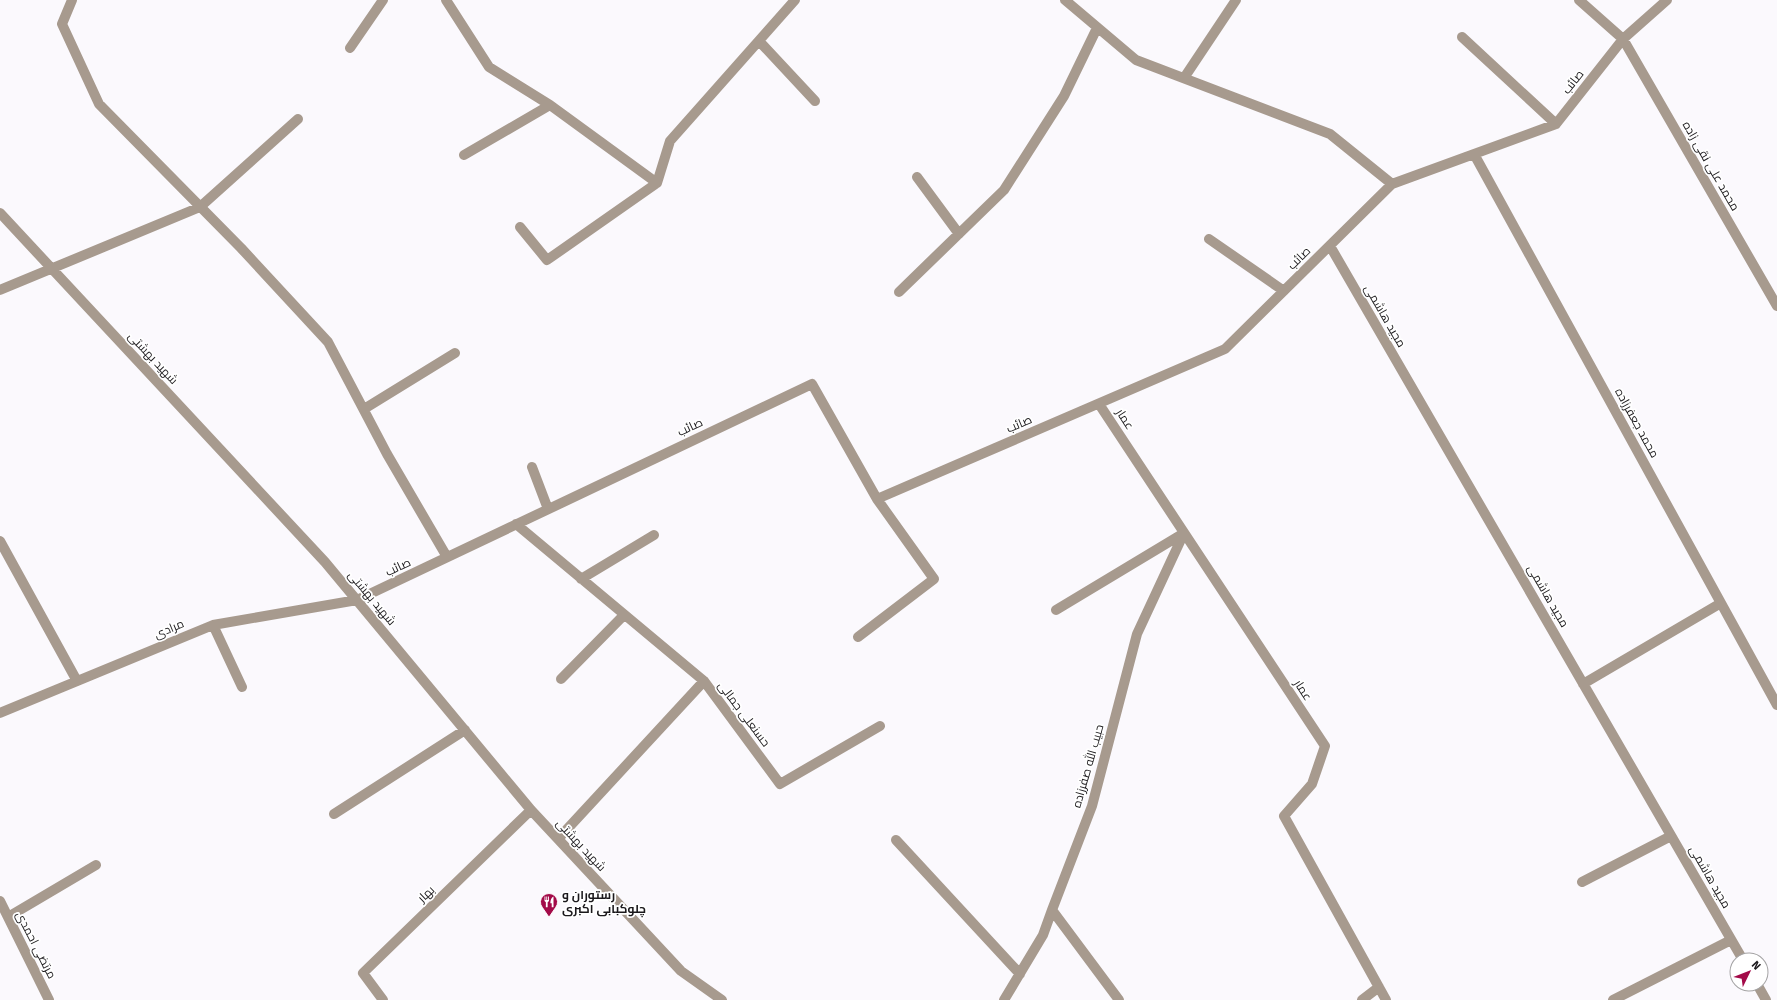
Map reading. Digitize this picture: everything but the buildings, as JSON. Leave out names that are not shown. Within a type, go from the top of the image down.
[{"type":"street","points":[[72,0],[62,24],[99,104],[200,207],[328,342],[387,454],[447,557]]},
{"type":"street","points":[[350,48],[383,0]]},
{"type":"street","points":[[446,0],[488,67],[550,105],[658,183]]},
{"type":"street","points":[[520,227],[547,260],[658,183],[670,141],[795,0]]},
{"type":"street","points":[[1065,0],[1136,60],[1330,134],[1392,184]]},
{"type":"street","points":[[1184,78],[1236,0]]},
{"type":"street","name":"محمد علی نقی زاده","points":[[1579,0],[1623,39],[1777,306]]},
{"type":"street","name":"صائب","points":[[357,600],[812,384],[877,499],[1225,349],[1392,184],[1556,124],[1623,39],[1667,0]]},
{"type":"street","points":[[899,292],[1004,190],[1064,96],[1097,28]]},
{"type":"street","points":[[1462,37],[1556,124]]},
{"type":"street","points":[[759,41],[815,101]]},
{"type":"street","points":[[464,154],[550,105]]},
{"type":"street","points":[[0,290],[200,207],[298,119]]},
{"type":"street","name":"محمد جعفرزاده","points":[[1474,154],[1777,705]]},
{"type":"street","points":[[917,178],[959,234]]},
{"type":"street","name":"شهید بهشتی","points":[[0,213],[325,562],[531,810],[681,971],[722,1000]]},
{"type":"street","points":[[1209,240],[1284,291]]},
{"type":"street","name":"مجید هاشمی","points":[[1330,246],[1738,952]]},
{"type":"street","points":[[364,409],[456,352]]},
{"type":"street","name":"عمار","points":[[1099,404],[1325,746],[1312,784],[1284,816],[1386,1000]]},
{"type":"street","points":[[532,467],[548,509]]},
{"type":"street","points":[[858,637],[934,579],[877,499]]},
{"type":"street","points":[[516,524],[704,681]]},
{"type":"street","points":[[1056,610],[1184,533]]},
{"type":"street","name":"حبیب الله صفرزاده","points":[[1004,1000],[1043,935],[1092,806],[1137,634],[1184,533]]},
{"type":"street","points":[[581,579],[654,535]]},
{"type":"street","points":[[0,541],[77,681]]},
{"type":"street","name":"مرادی","points":[[0,713],[213,625],[357,600]]},
{"type":"street","points":[[1583,684],[1721,603]]},
{"type":"street","points":[[561,679],[624,615]]},
{"type":"street","points":[[213,625],[242,687]]},
{"type":"street","name":"حسنعلی جمالی","points":[[558,839],[704,681],[780,784],[880,726]]},
{"type":"street","points":[[334,814],[465,730]]},
{"type":"street","name":"بهار","points":[[384,1000],[363,973],[531,810]]},
{"type":"street","points":[[1582,882],[1671,836]]},
{"type":"street","points":[[896,840],[1020,974]]},
{"type":"street","points":[[8,917],[96,865]]},
{"type":"street","name":"مرتضی احمدی","points":[[0,901],[49,1000]]},
{"type":"street","points":[[1052,910],[1119,1000]]},
{"type":"street","points":[[1613,1000],[1731,940]]},
{"type":"street","points":[[1362,1000],[1378,987]]},
{"type":"place","name":"رستوران و چلوکبابی اکبری","points":[[549,917]]}]
